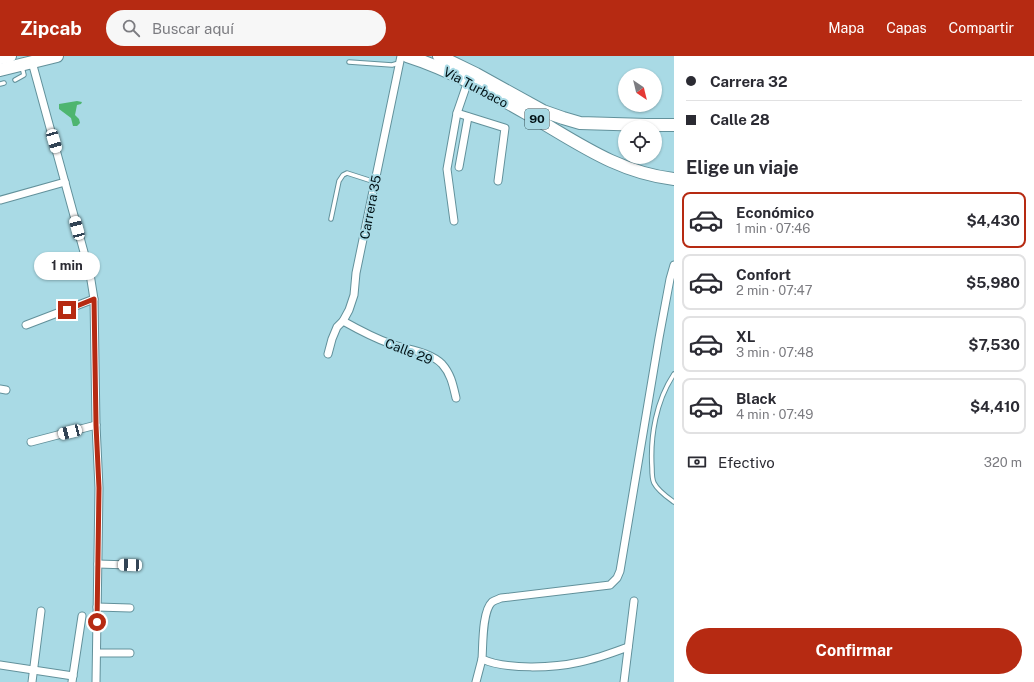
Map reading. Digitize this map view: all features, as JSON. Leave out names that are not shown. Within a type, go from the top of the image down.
[{"type":"highway","points":[[3,60],[28,68],[57,56]]},
{"type":"highway","name":"Vía Turbaco","points":[[439,56],[476,74],[543,111],[580,123],[618,125]]},
{"type":"highway","name":"Vía Turbaco","points":[[402,58],[427,62],[468,81],[539,120],[588,151],[643,173],[672,178]]},
{"type":"highway","name":"Vía Turbaco","points":[[662,126],[674,125]]},
{"type":"highway","points":[[662,132],[674,132]]},
{"type":"street","name":"Carrera 35","points":[[328,354],[337,327],[344,321],[354,295],[356,273],[402,58]]},
{"type":"street","points":[[28,68],[65,182],[90,274],[94,299],[96,425],[99,488],[96,682]]},
{"type":"street","points":[[454,221],[447,169],[457,113],[468,81]]},
{"type":"street","points":[[457,113],[505,128],[498,180]]},
{"type":"street","points":[[459,167],[468,117]]},
{"type":"street","points":[[1,200],[65,182]]},
{"type":"street","points":[[476,682],[482,659],[488,608],[493,602],[501,598],[610,585],[617,578],[620,570],[661,331],[674,265]]},
{"type":"street","points":[[26,325],[94,299]]},
{"type":"street","name":"Calle 29","points":[[344,321],[392,344],[433,358],[442,364],[451,377],[456,398]]},
{"type":"street","points":[[31,442],[96,425]]},
{"type":"street","points":[[98,564],[130,565]]},
{"type":"street","points":[[624,682],[634,601]]},
{"type":"street","points":[[97,607],[130,608]]},
{"type":"street","points":[[32,682],[41,611]]},
{"type":"street","points":[[0,665],[33,670],[73,679],[82,616]]},
{"type":"street","points":[[482,659],[492,663],[516,666],[551,666],[580,662],[628,647]]},
{"type":"street","points":[[97,653],[130,653]]},
{"type":"lane","points":[[349,62],[392,65],[402,58]]},
{"type":"lane","points":[[15,80],[28,68]]},
{"type":"lane","points":[[331,219],[340,181],[343,175],[347,173],[375,182]]},
{"type":"lane","points":[[674,374],[666,385],[655,417],[651,456],[653,482],[666,497],[674,502]]},
{"type":"shaded area","points":[[77,101],[82,102],[81,104],[77,105],[75,115],[79,119],[80,123],[77,126],[73,126],[71,118],[59,109],[59,104]]},
{"type":"route","points":[[67,310],[94,299],[96,425],[99,488],[97,622]]}]
